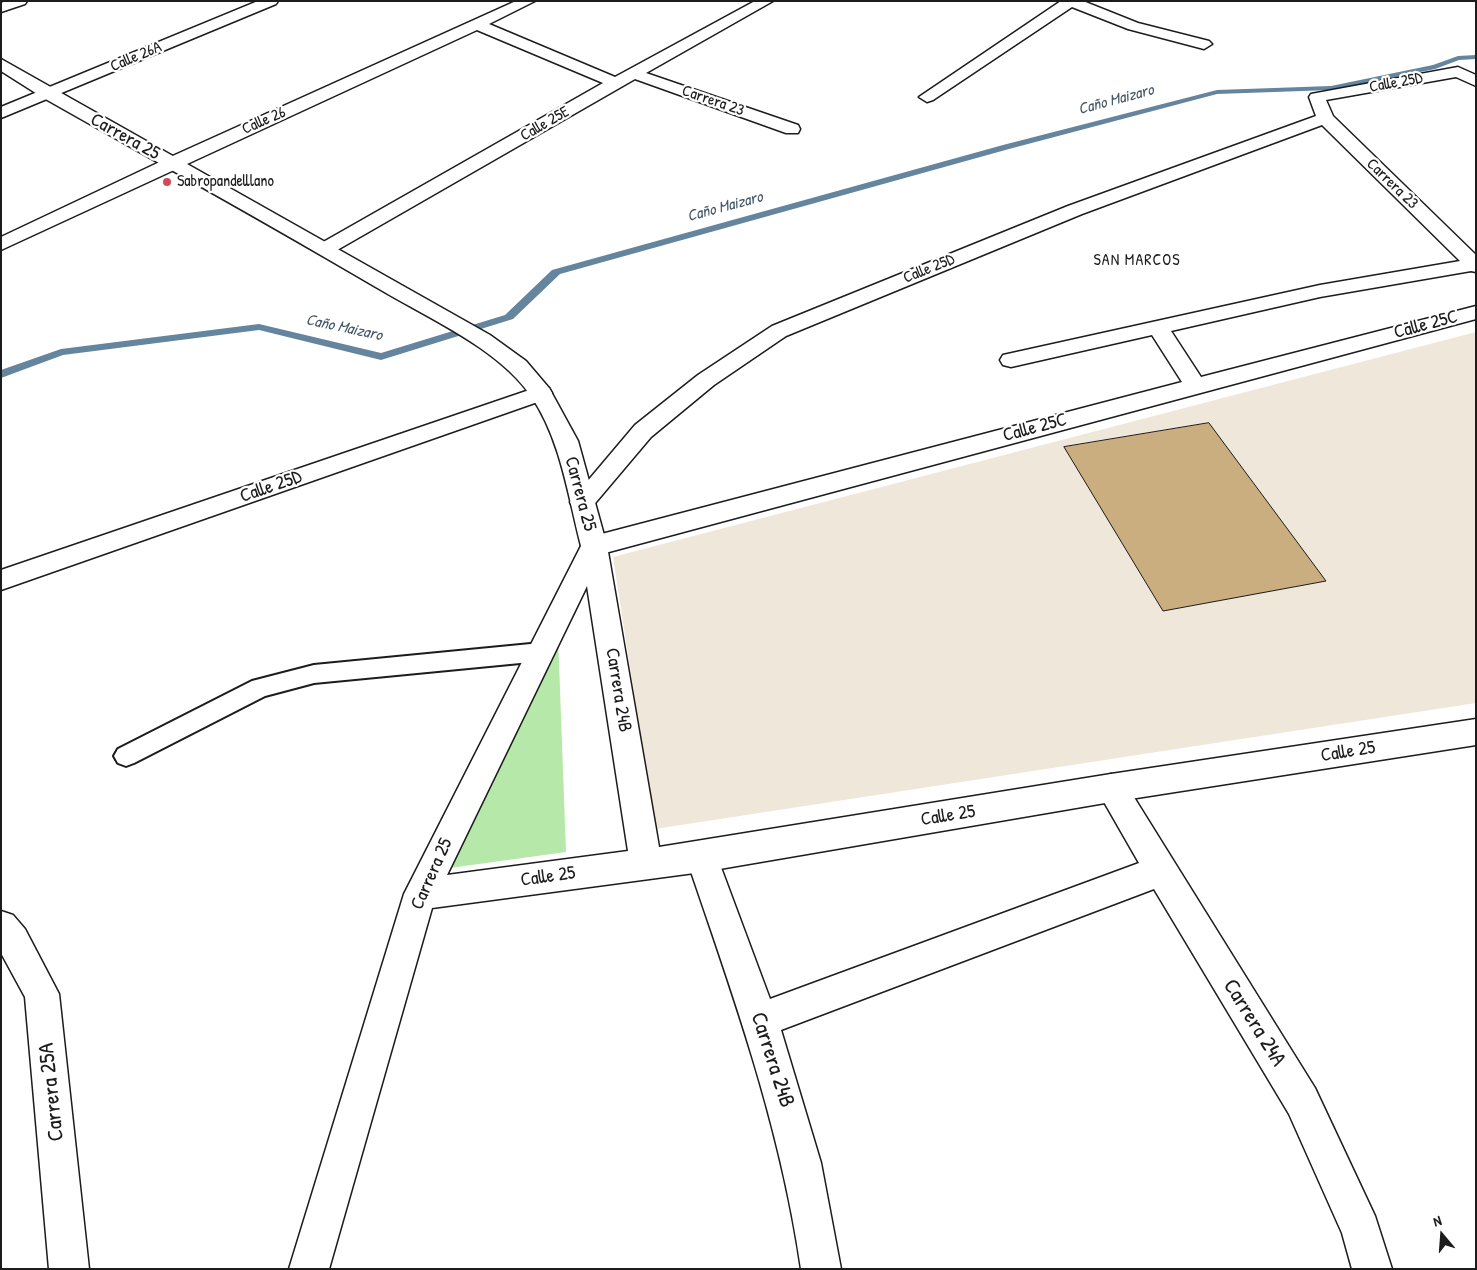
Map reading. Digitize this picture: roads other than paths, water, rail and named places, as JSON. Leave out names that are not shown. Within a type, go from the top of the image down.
[{"type":"street","points":[[1,8],[20,1]]},
{"type":"street","name":"Calle 26A","points":[[1,113],[271,1]]},
{"type":"street","name":"Calle 26","points":[[1,244],[172,163],[528,1]]},
{"type":"street","name":"Calle 25E","points":[[326,249],[616,83],[766,1]]},
{"type":"street","points":[[927,97],[1070,2],[1133,26],[1204,44]]},
{"type":"street","points":[[478,25],[616,83]]},
{"type":"street","name":"Carrera 25","points":[[1,64],[48,94],[326,249],[482,340],[518,366],[541,394],[566,441],[594,546],[420,894],[309,1269]]},
{"type":"street","name":"Calle 25D","points":[[1318,97],[1458,72],[1475,80]]},
{"type":"street","name":"Carrera 23","points":[[635,74],[792,129]]},
{"type":"street","name":"Carrera 23","points":[[1318,97],[1325,118],[1475,264]]},
{"type":"street","name":"Calle 25D","points":[[582,502],[643,431],[706,380],[779,331],[1075,210],[1325,118]]},
{"type":"street","points":[[1011,360],[1320,291],[1475,264]]},
{"type":"street","name":"Calle 25C","points":[[594,546],[1476,312]]},
{"type":"street","points":[[1157,326],[1195,385]]},
{"type":"street","name":"Calle 25D","points":[[1,580],[541,394]]},
{"type":"street","name":"Carrera 24B","points":[[594,546],[646,864]]},
{"type":"street","name":"Calle 25","points":[[420,894],[702,857],[1111,788],[1476,732]]},
{"type":"street","name":"Carrera 24A","points":[[1111,788],[1302,1101],[1361,1230],[1372,1269]]},
{"type":"street","name":"Carrera 24B","points":[[702,857],[783,1088],[803,1163],[821,1269]]},
{"type":"street","points":[[759,1021],[1160,871]]},
{"type":"street","name":"Carrera 25A","points":[[1,927],[13,941],[42,994],[69,1269]]},
{"type":"lane","points":[[126,756],[260,688],[314,674],[541,652]]},
{"type":"waterway","name":"Caño Maizaro","points":[[1,374],[61,352],[259,327],[381,357],[509,317],[556,272],[1006,147],[1217,92],[1331,88],[1435,67],[1458,58],[1476,57]]},
{"type":"place","name":"Sabropandelllano","points":[[167,182]]},
{"type":"district","name":"SAN MARCOS","points":[[1137,261]]}]
